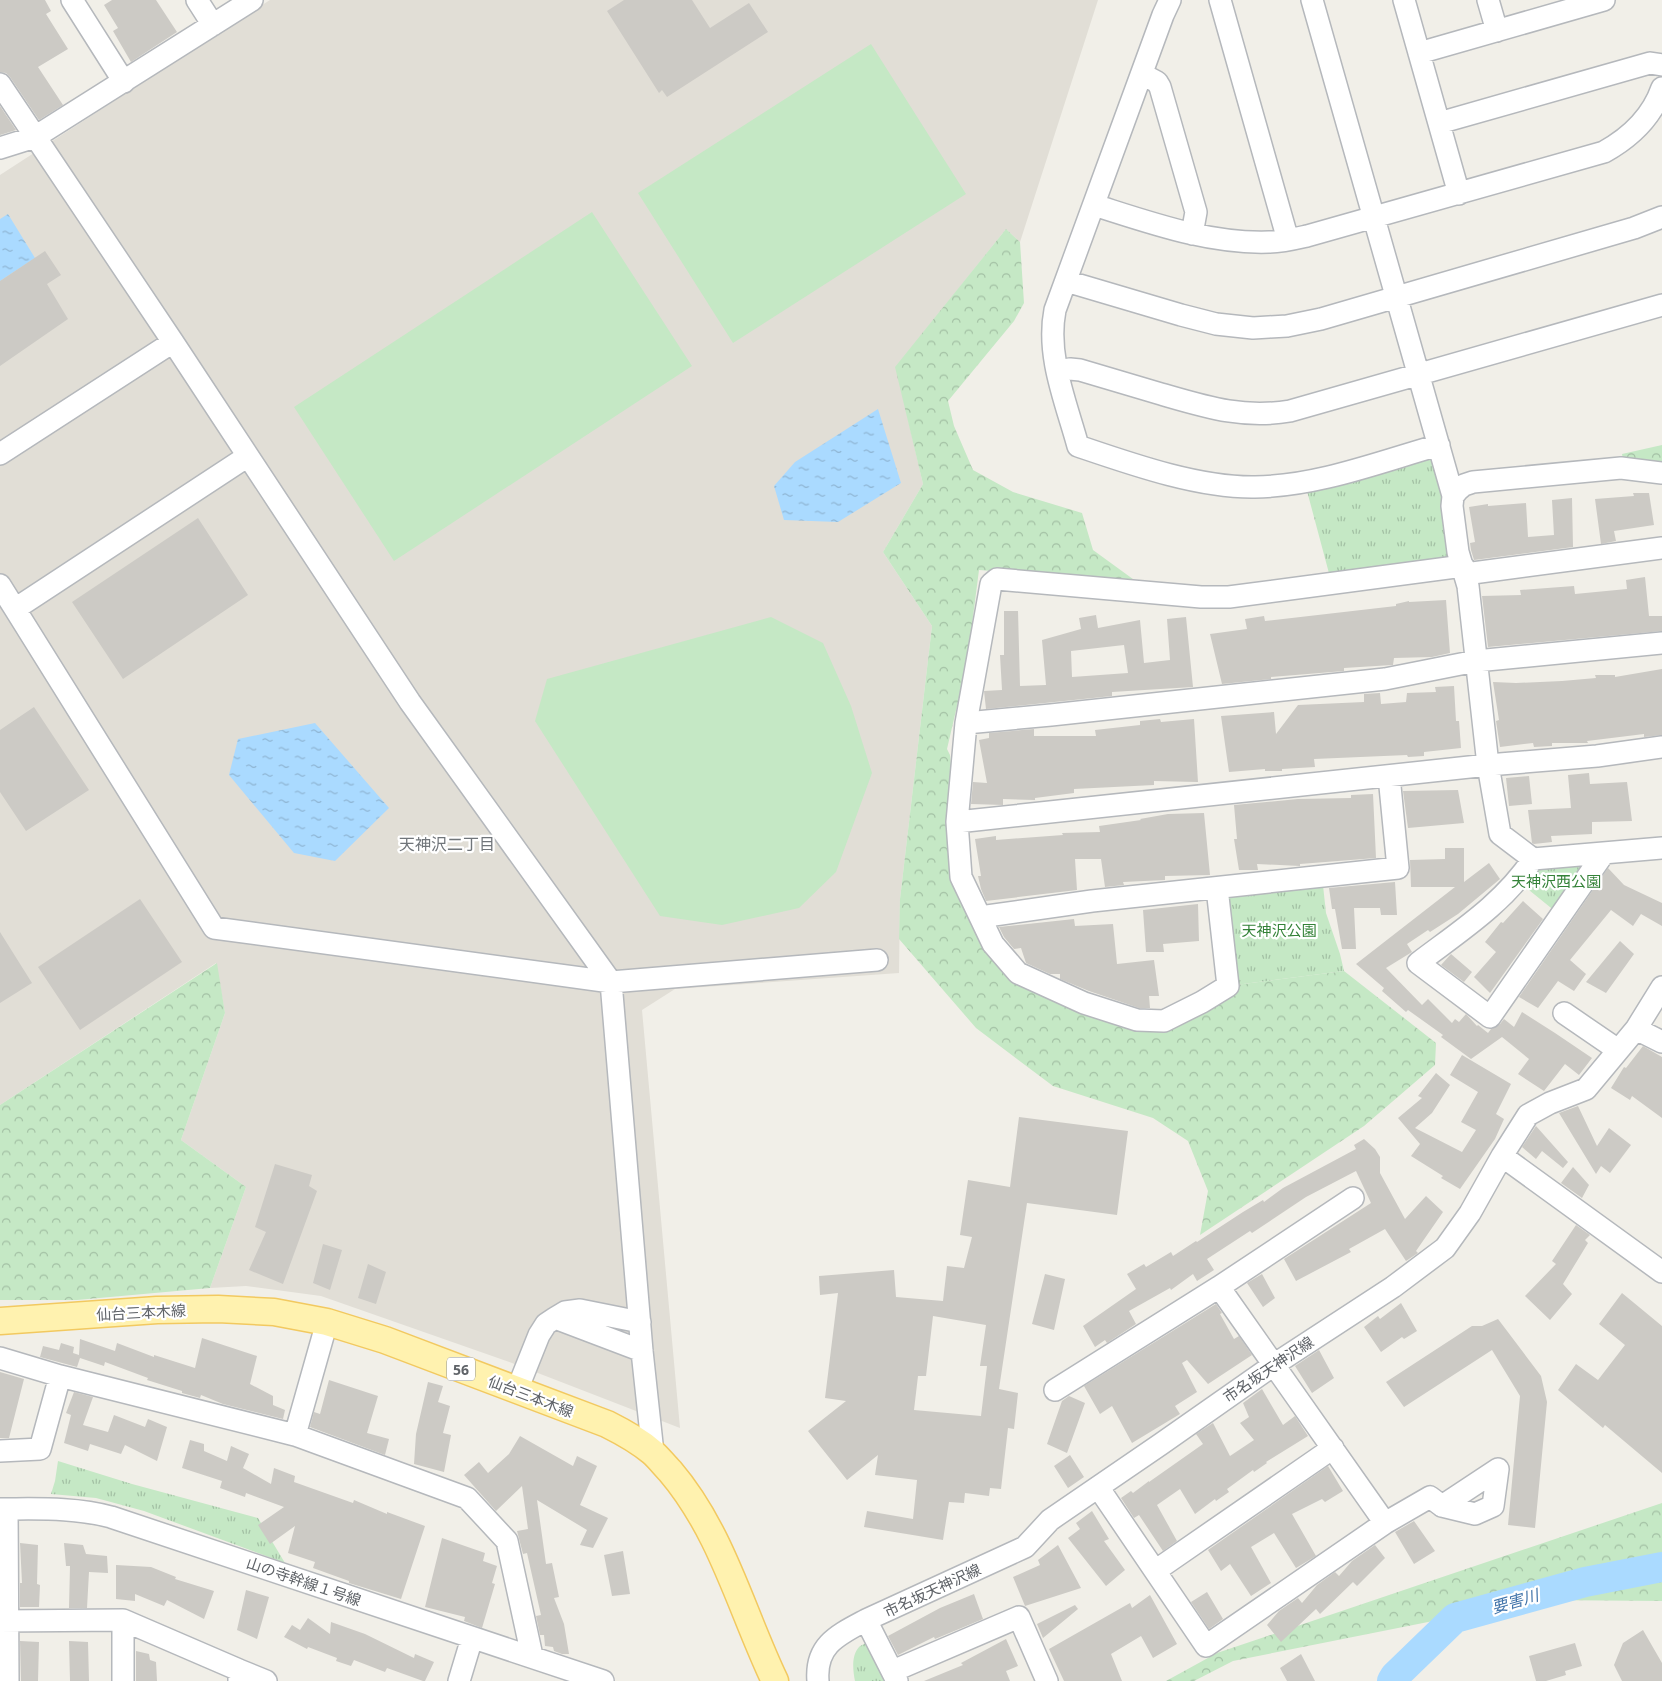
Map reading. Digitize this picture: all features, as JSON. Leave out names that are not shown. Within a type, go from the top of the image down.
[{"type":"main road","name":"仙台三本木線","points":[[0,1321],[157,1310],[218,1309],[274,1312],[327,1322],[385,1340],[606,1424],[630,1436],[653,1453],[686,1490],[710,1531],[728,1568],[775,1681]]},
{"type":"street","points":[[72,0],[124,82]]},
{"type":"street","points":[[197,0],[213,25]]},
{"type":"street","points":[[0,148],[35,137],[252,0]]},
{"type":"street","points":[[1170,0],[1055,310],[1053,320],[1054,357],[1078,446],[1192,480],[1234,487],[1290,485],[1324,478],[1439,445]]},
{"type":"street","points":[[1220,0],[1288,240]]},
{"type":"street","points":[[1312,0],[1453,496],[1452,506],[1458,552],[1468,586],[1488,765],[1500,834],[1533,859],[1662,848]]},
{"type":"street","points":[[1404,0],[1458,194]]},
{"type":"street","points":[[1488,0],[1496,31]]},
{"type":"street","points":[[1419,53],[1604,0]]},
{"type":"street","points":[[1439,123],[1650,63],[1662,65]]},
{"type":"street","points":[[1142,74],[1157,82],[1160,87],[1196,212],[1192,234]]},
{"type":"street","points":[[0,84],[173,342],[410,702],[611,982],[642,1352],[653,1453]]},
{"type":"street","points":[[1094,205],[1192,234],[1237,242],[1288,240],[1325,232],[1604,152],[1624,139],[1645,120],[1662,88]]},
{"type":"street","points":[[1066,281],[1180,316],[1216,324],[1253,328],[1287,326],[1396,297],[1634,228],[1662,217]]},
{"type":"street","points":[[1057,371],[1080,370],[1212,409],[1257,414],[1290,411],[1662,305]]},
{"type":"street","points":[[0,454],[173,342]]},
{"type":"street","points":[[15,609],[248,456]]},
{"type":"street","points":[[1453,496],[1464,485],[1472,482],[1621,468],[1662,473]]},
{"type":"street","points":[[1217,888],[1228,986],[1202,1002],[1164,1021],[1137,1020],[1084,1003],[1018,973],[993,944],[961,877],[957,822],[966,723],[991,584],[997,579],[1201,597],[1229,597],[1662,548]]},
{"type":"street","points":[[0,585],[214,928],[611,982],[877,960]]},
{"type":"street","points":[[966,723],[1051,716],[1386,679],[1476,661],[1662,643]]},
{"type":"street","points":[[957,822],[1488,765],[1597,756],[1662,747]]},
{"type":"street","points":[[980,917],[1092,901],[1398,868],[1388,776]]},
{"type":"street","points":[[1533,859],[1521,877],[1495,905],[1418,963],[1490,1017],[1604,853]]},
{"type":"street","name":"市名坂天神沢線","points":[[818,1681],[817,1667],[822,1651],[842,1634],[866,1620],[1025,1547],[1050,1520],[1274,1364],[1393,1287],[1445,1248],[1470,1214],[1502,1156],[1528,1116],[1550,1103],[1586,1089],[1636,1029],[1662,987]]},
{"type":"street","points":[[1564,1014],[1618,1050]]},
{"type":"street","points":[[1636,1029],[1662,1042]]},
{"type":"street","points":[[1502,1156],[1662,1272]]},
{"type":"street","points":[[1055,1390],[1353,1198]]},
{"type":"street","points":[[1219,1286],[1385,1523]]},
{"type":"street","points":[[517,1390],[539,1335],[546,1324],[565,1312],[580,1310],[640,1322]]},
{"type":"street","points":[[555,1318],[642,1352]]},
{"type":"street","points":[[295,1435],[327,1322]]},
{"type":"street","points":[[0,1358],[60,1376],[295,1435],[467,1498],[507,1541],[532,1656]]},
{"type":"street","points":[[0,1451],[40,1449],[60,1376]]},
{"type":"street","points":[[1155,1571],[1334,1448]]},
{"type":"street","points":[[1098,1487],[1206,1646],[1385,1523],[1430,1497],[1442,1506]]},
{"type":"street","points":[[4,1509],[4,1621],[8,1681]]},
{"type":"street","name":"山の寺幹線１号線","points":[[4,1509],[77,1510],[111,1516],[603,1681]]},
{"type":"street","points":[[866,1620],[895,1676],[1019,1617],[1047,1681]]},
{"type":"street","points":[[4,1621],[124,1620],[239,1675],[266,1681]]},
{"type":"street","points":[[124,1620],[124,1681]]},
{"type":"street","points":[[459,1681],[472,1638]]},
{"type":"shaded area","points":[[270,0],[1098,0],[1020,242],[1006,229],[896,367],[923,484],[883,552],[932,626],[900,899],[899,973],[675,989],[642,1010],[680,1428],[512,1363],[321,1296],[246,1286],[210,1288],[246,1187],[181,1140],[225,1013],[216,963],[0,1105],[0,175]]},
{"type":"green space","points":[[871,44],[966,194],[733,343],[638,193]]},
{"type":"green space","points":[[592,212],[692,366],[394,561],[294,407]]},
{"type":"green space","points":[[1006,229],[1020,242],[1024,303],[1014,321],[948,401],[954,426],[973,470],[1013,492],[1082,513],[1093,550],[1137,582],[979,570],[967,663],[947,749],[950,755],[961,877],[1018,973],[1137,1020],[1228,986],[1344,971],[1436,1043],[1435,1065],[1364,1126],[1200,1235],[1208,1191],[1188,1141],[1153,1118],[1053,1086],[976,1028],[899,939],[900,899],[932,626],[883,552],[923,484],[895,367]]},
{"type":"green space","points":[[1662,445],[1662,468],[1624,464],[1622,454]]},
{"type":"green space","points":[[1425,456],[1436,463],[1443,489],[1449,552],[1443,562],[1330,577],[1307,491]]},
{"type":"green space","points":[[771,617],[823,643],[851,706],[872,773],[836,872],[799,908],[722,925],[660,916],[535,721],[547,679]]},
{"type":"green space","name":"天神沢西公園","points":[[1604,853],[1561,916],[1518,881],[1533,859]]},
{"type":"green space","name":"天神沢公園","points":[[1322,876],[1326,913],[1344,971],[1228,986],[1217,888]]},
{"type":"green space","points":[[217,963],[225,1013],[181,1140],[246,1187],[210,1288],[77,1300],[0,1300],[0,1105]]},
{"type":"green space","points":[[58,1461],[132,1484],[258,1518],[285,1563],[144,1511],[96,1498],[51,1494]]},
{"type":"green space","points":[[1662,1503],[1662,1601],[1538,1600],[1233,1661],[1194,1681],[1166,1681],[1217,1653]]},
{"type":"green space","points":[[870,1641],[891,1681],[855,1681],[853,1668],[856,1651],[859,1647]]},
{"type":"water","points":[[8,214],[35,258],[0,281],[0,219]]},
{"type":"water","points":[[878,409],[901,483],[838,522],[784,520],[774,486],[795,462]]},
{"type":"water","points":[[315,723],[389,808],[335,861],[294,853],[229,775],[238,739]]},
{"type":"building","points":[[0,0],[45,0],[51,11],[46,14],[68,49],[38,67],[63,105],[39,120],[10,77],[6,73],[0,72]]},
{"type":"building","points":[[112,0],[156,0],[177,32],[131,62],[113,31],[118,28],[104,5]]},
{"type":"building","points":[[624,0],[692,0],[710,28],[749,3],[768,32],[667,97],[662,90],[659,93],[607,11]]},
{"type":"building","points":[[0,106],[16,130],[0,135]]},
{"type":"building","points":[[45,251],[61,275],[47,284],[68,319],[0,366],[0,281]]},
{"type":"building","points":[[1633,493],[1649,493],[1654,525],[1614,531],[1616,541],[1601,544],[1595,499],[1634,496]]},
{"type":"building","points":[[1572,498],[1573,547],[1474,560],[1470,543],[1475,542],[1469,507],[1488,504],[1488,506],[1526,503],[1528,537],[1554,535],[1552,500]]},
{"type":"building","points":[[198,518],[248,595],[123,679],[72,602]]},
{"type":"building","points":[[1645,577],[1649,616],[1662,616],[1662,631],[1488,647],[1482,596],[1521,595],[1520,590],[1574,586],[1575,594],[1627,589],[1626,580]]},
{"type":"building","points":[[1446,600],[1450,653],[1432,657],[1394,658],[1393,665],[1344,668],[1344,671],[1271,677],[1271,679],[1222,684],[1210,634],[1247,629],[1245,619],[1264,616],[1265,621],[1396,606],[1396,604],[1409,601]]},
{"type":"building","points":[[1004,611],[1018,611],[1020,686],[1046,685],[1042,640],[1081,629],[1079,618],[1096,615],[1098,628],[1140,620],[1144,663],[1170,660],[1167,619],[1186,617],[1193,687],[1112,692],[1112,696],[986,709],[984,691],[1002,690],[1000,655],[1004,655]],"holes":[[[1124,645],[1128,673],[1072,677],[1071,651]]]},
{"type":"building","points":[[1662,669],[1662,735],[1644,737],[1644,734],[1587,741],[1588,743],[1552,743],[1552,746],[1534,747],[1533,743],[1500,747],[1496,721],[1499,720],[1493,682],[1562,681],[1596,678],[1595,675],[1615,675],[1615,677]]},
{"type":"building","points":[[1454,686],[1456,721],[1459,721],[1461,748],[1424,752],[1424,756],[1314,759],[1315,767],[1282,769],[1282,771],[1265,771],[1265,769],[1229,772],[1221,716],[1274,712],[1276,734],[1298,705],[1364,702],[1364,694],[1380,693],[1381,704],[1406,702],[1407,693],[1436,692],[1435,687]]},
{"type":"building","points":[[34,707],[89,790],[26,831],[0,792],[0,730]]},
{"type":"building","points":[[1160,719],[1161,722],[1194,719],[1198,782],[1154,781],[1154,785],[1074,789],[1074,793],[1035,798],[1035,800],[1003,799],[1003,805],[971,804],[973,782],[987,783],[979,740],[989,738],[989,733],[1034,729],[1034,736],[1096,736],[1095,730],[1140,725],[1140,721]]},
{"type":"building","points":[[1589,773],[1590,784],[1627,782],[1632,821],[1592,822],[1592,834],[1551,836],[1552,842],[1532,843],[1528,810],[1571,808],[1568,775]]},
{"type":"building","points":[[1529,776],[1532,804],[1509,806],[1506,778]]},
{"type":"building","points":[[1458,790],[1464,823],[1408,828],[1403,791]]},
{"type":"building","points":[[1373,794],[1376,858],[1300,864],[1300,866],[1257,864],[1258,870],[1239,870],[1234,839],[1237,839],[1234,805],[1298,799],[1351,798],[1351,795]]},
{"type":"building","points":[[1204,813],[1210,875],[1165,876],[1165,880],[1123,882],[1124,885],[1105,887],[1101,859],[1075,859],[1077,890],[986,901],[981,889],[978,876],[981,876],[975,839],[996,836],[996,840],[1063,835],[1062,833],[1100,832],[1099,826],[1168,814]]},
{"type":"building","points":[[1445,848],[1464,848],[1464,882],[1489,863],[1500,879],[1458,914],[1407,944],[1412,952],[1386,968],[1422,1005],[1428,999],[1452,1023],[1455,1019],[1459,1022],[1466,1014],[1477,1026],[1488,1033],[1504,1019],[1514,1027],[1522,1012],[1592,1058],[1579,1075],[1565,1064],[1544,1091],[1518,1074],[1529,1059],[1502,1037],[1471,1059],[1441,1037],[1443,1035],[1408,1010],[1406,1012],[1382,991],[1384,988],[1356,964],[1455,887],[1411,887],[1410,860],[1445,859]]},
{"type":"building","points":[[1608,868],[1624,885],[1662,903],[1662,926],[1641,914],[1633,926],[1611,910],[1570,960],[1586,974],[1574,991],[1558,981],[1538,1008],[1519,997]]},
{"type":"building","points":[[1395,882],[1397,915],[1381,915],[1380,908],[1354,908],[1356,949],[1342,949],[1329,888]]},
{"type":"building","points":[[140,899],[182,962],[80,1030],[38,967]]},
{"type":"building","points":[[1523,901],[1543,919],[1490,993],[1474,977],[1496,952],[1485,942],[1501,922],[1503,923]]},
{"type":"building","points":[[1198,904],[1199,941],[1163,944],[1164,952],[1146,952],[1143,910]]},
{"type":"building","points":[[1074,919],[1075,926],[1113,924],[1117,964],[1154,960],[1159,996],[1149,996],[1150,1008],[1139,1008],[1089,991],[1060,979],[1060,974],[1050,974],[1026,963],[1021,948],[1014,949],[1004,937],[999,927]]},
{"type":"building","points":[[0,932],[32,983],[0,1003]]},
{"type":"building","points":[[1620,941],[1634,954],[1606,993],[1586,982]]},
{"type":"building","points":[[1451,954],[1472,972],[1464,982],[1441,965]]},
{"type":"building","points":[[1643,1046],[1662,1057],[1662,1118],[1632,1096],[1630,1100],[1611,1088],[1624,1067],[1626,1068]]},
{"type":"building","points":[[1462,1055],[1511,1084],[1496,1114],[1504,1119],[1495,1139],[1460,1189],[1411,1156],[1420,1144],[1398,1118],[1422,1098],[1418,1096],[1436,1073],[1450,1085],[1432,1113],[1415,1128],[1462,1152],[1476,1130],[1461,1122],[1478,1092],[1450,1075]]},
{"type":"building","points":[[1578,1106],[1597,1146],[1609,1128],[1631,1145],[1610,1173],[1601,1166],[1596,1174],[1559,1113]]},
{"type":"building","points":[[1019,1117],[1128,1131],[1117,1215],[1027,1203],[999,1389],[1018,1393],[1014,1429],[1008,1428],[1001,1489],[990,1488],[989,1496],[965,1493],[964,1503],[949,1502],[943,1540],[864,1527],[867,1511],[913,1519],[917,1480],[875,1475],[878,1455],[847,1480],[808,1431],[846,1401],[825,1398],[838,1293],[820,1295],[819,1276],[894,1270],[896,1297],[943,1301],[947,1266],[964,1268],[972,1237],[960,1235],[968,1180],[1010,1187]],"holes":[[[933,1316],[986,1325],[980,1366],[987,1366],[981,1416],[914,1410],[918,1376],[926,1376]]]},
{"type":"building","points":[[1536,1126],[1568,1162],[1563,1168],[1542,1151],[1536,1159],[1522,1147]]},
{"type":"building","points":[[1364,1139],[1375,1149],[1380,1157],[1380,1173],[1405,1219],[1426,1196],[1443,1212],[1416,1251],[1418,1253],[1406,1261],[1385,1229],[1349,1249],[1351,1252],[1296,1281],[1284,1259],[1371,1203],[1356,1171],[1306,1197],[1252,1233],[1250,1231],[1207,1259],[1214,1270],[1197,1281],[1193,1274],[1171,1290],[1170,1288],[1129,1311],[1136,1324],[1107,1343],[1105,1340],[1095,1347],[1083,1326],[1136,1289],[1127,1274],[1144,1264],[1146,1267],[1171,1252],[1173,1256],[1263,1200],[1264,1202],[1283,1188],[1356,1149],[1354,1145]]},
{"type":"building","points":[[275,1164],[312,1175],[309,1186],[317,1191],[283,1284],[249,1270],[266,1232],[255,1227]]},
{"type":"building","points":[[1573,1167],[1589,1185],[1582,1198],[1561,1183]]},
{"type":"building","points":[[1576,1225],[1590,1235],[1585,1240],[1588,1243],[1563,1284],[1572,1294],[1550,1320],[1525,1296],[1556,1264],[1552,1261]]},
{"type":"building","points":[[323,1244],[342,1250],[330,1290],[313,1283]]},
{"type":"building","points":[[368,1264],[386,1272],[376,1304],[358,1298]]},
{"type":"building","points":[[1045,1274],[1065,1279],[1054,1330],[1032,1324]]},
{"type":"building","points":[[1262,1274],[1275,1298],[1263,1307],[1247,1283]]},
{"type":"building","points":[[1622,1293],[1662,1326],[1662,1473],[1605,1425],[1603,1428],[1558,1390],[1576,1364],[1598,1380],[1625,1345],[1599,1324]]},
{"type":"building","points":[[1401,1303],[1417,1331],[1404,1339],[1402,1337],[1381,1352],[1364,1327],[1378,1316],[1380,1319]]},
{"type":"building","points":[[1216,1304],[1234,1339],[1239,1336],[1252,1355],[1208,1384],[1187,1360],[1182,1363],[1197,1392],[1175,1406],[1180,1414],[1132,1443],[1112,1406],[1100,1414],[1084,1386]]},
{"type":"building","points":[[1498,1319],[1541,1376],[1547,1402],[1535,1528],[1508,1525],[1520,1396],[1492,1350],[1404,1407],[1386,1382],[1472,1326],[1482,1326]]},
{"type":"building","points":[[202,1338],[257,1356],[250,1384],[273,1396],[273,1405],[285,1410],[283,1419],[223,1404],[201,1395],[200,1398],[182,1393],[182,1391],[147,1380],[148,1378],[105,1362],[104,1366],[80,1358],[77,1367],[40,1357],[43,1346],[59,1350],[61,1343],[74,1347],[73,1353],[79,1355],[80,1339],[115,1351],[117,1343],[154,1357],[154,1355],[195,1368]]},
{"type":"building","points":[[1319,1350],[1334,1378],[1312,1393],[1295,1366]]},
{"type":"building","points":[[0,1372],[24,1379],[9,1438],[0,1438]]},
{"type":"building","points":[[329,1380],[378,1396],[367,1433],[389,1439],[385,1455],[310,1427],[314,1412],[320,1414]]},
{"type":"building","points":[[428,1382],[443,1386],[438,1402],[450,1406],[443,1433],[451,1435],[444,1472],[414,1464],[416,1434]]},
{"type":"building","points":[[1262,1389],[1283,1425],[1295,1416],[1308,1436],[1266,1462],[1254,1472],[1253,1470],[1227,1489],[1229,1492],[1216,1501],[1215,1499],[1195,1514],[1180,1489],[1157,1505],[1177,1541],[1163,1551],[1139,1515],[1134,1518],[1121,1498],[1131,1491],[1133,1493],[1203,1444],[1196,1434],[1213,1423],[1230,1456],[1254,1440],[1240,1423],[1249,1417],[1243,1403]]},
{"type":"building","points":[[74,1392],[93,1397],[83,1425],[108,1432],[114,1415],[145,1427],[148,1419],[167,1427],[157,1461],[125,1445],[121,1454],[90,1444],[88,1451],[64,1443],[71,1415],[66,1413]]},
{"type":"building","points":[[1069,1396],[1085,1403],[1067,1453],[1047,1444],[1062,1401]]},
{"type":"building","points":[[520,1436],[573,1466],[577,1456],[597,1466],[580,1505],[608,1518],[593,1548],[580,1545],[587,1530],[537,1500],[546,1564],[552,1563],[559,1597],[554,1598],[564,1624],[569,1654],[562,1654],[554,1651],[553,1647],[545,1646],[544,1635],[540,1635],[536,1616],[541,1615],[527,1553],[523,1554],[517,1531],[528,1529],[522,1486],[496,1511],[464,1475],[479,1462],[488,1473],[509,1454]]},
{"type":"building","points":[[190,1440],[204,1444],[204,1451],[227,1461],[231,1446],[249,1454],[243,1468],[271,1484],[274,1468],[295,1476],[294,1482],[353,1503],[354,1500],[387,1514],[387,1512],[425,1526],[401,1599],[349,1583],[349,1581],[313,1568],[315,1562],[288,1553],[295,1526],[270,1544],[258,1525],[284,1507],[246,1493],[245,1497],[220,1488],[222,1481],[182,1468]]},
{"type":"building","points":[[1070,1455],[1084,1477],[1068,1488],[1054,1466]]},
{"type":"building","points":[[1328,1466],[1343,1491],[1325,1502],[1322,1499],[1292,1514],[1316,1556],[1296,1568],[1274,1533],[1251,1547],[1271,1583],[1251,1596],[1230,1564],[1221,1571],[1208,1550]]},
{"type":"building","points":[[1092,1511],[1109,1539],[1104,1541],[1125,1570],[1106,1586],[1068,1538],[1080,1529],[1076,1523]]},
{"type":"building","points":[[1414,1521],[1435,1551],[1414,1564],[1395,1532]]},
{"type":"building","points":[[442,1538],[485,1553],[483,1561],[497,1566],[492,1583],[495,1584],[482,1628],[464,1621],[465,1617],[425,1607]]},
{"type":"building","points":[[20,1543],[38,1545],[37,1584],[40,1585],[39,1607],[20,1607],[20,1583],[22,1583]]},
{"type":"building","points":[[64,1543],[83,1545],[86,1554],[107,1556],[108,1573],[89,1572],[87,1608],[69,1608],[70,1566],[66,1566]]},
{"type":"building","points":[[1058,1545],[1081,1588],[1025,1606],[1013,1577],[1040,1565],[1038,1560]]},
{"type":"building","points":[[1375,1545],[1385,1558],[1357,1586],[1353,1582],[1320,1614],[1316,1609],[1281,1642],[1267,1625],[1279,1611],[1298,1598],[1302,1603],[1317,1585],[1335,1572],[1339,1576],[1352,1561]]},
{"type":"building","points":[[623,1551],[630,1594],[612,1596],[604,1555]]},
{"type":"building","points":[[116,1565],[151,1567],[176,1577],[175,1579],[214,1591],[204,1619],[167,1600],[164,1606],[135,1594],[135,1601],[116,1599]]},
{"type":"building","points":[[246,1590],[269,1597],[257,1639],[237,1630]]},
{"type":"building","points":[[1207,1592],[1223,1619],[1209,1629],[1191,1602]]},
{"type":"building","points":[[974,1594],[983,1619],[935,1639],[934,1637],[898,1655],[888,1636],[940,1608]]},
{"type":"building","points":[[1150,1595],[1177,1644],[1153,1658],[1141,1636],[1111,1654],[1122,1681],[1064,1681],[1049,1649],[1130,1603],[1132,1608]]},
{"type":"building","points":[[1075,1605],[1078,1609],[1043,1638],[1037,1624]]},
{"type":"building","points":[[308,1618],[330,1634],[331,1622],[365,1634],[414,1658],[415,1654],[434,1662],[425,1681],[423,1681],[387,1668],[385,1672],[354,1660],[351,1666],[336,1661],[337,1658],[308,1647],[307,1649],[284,1637],[292,1625],[300,1630]]},
{"type":"building","points":[[1643,1630],[1662,1663],[1662,1681],[1622,1681],[1614,1665],[1623,1643]]},
{"type":"building","points":[[1006,1639],[1018,1666],[1006,1671],[1010,1681],[924,1681],[963,1665],[961,1663]]},
{"type":"building","points":[[20,1641],[39,1642],[38,1681],[21,1681]]},
{"type":"building","points":[[69,1641],[88,1642],[89,1681],[70,1681]]},
{"type":"building","points":[[1575,1643],[1582,1666],[1565,1671],[1566,1675],[1546,1681],[1536,1681],[1529,1656]]},
{"type":"building","points":[[136,1651],[149,1654],[150,1660],[156,1662],[157,1681],[136,1681]]},
{"type":"building","points":[[1301,1654],[1315,1681],[1287,1681],[1280,1668]]},
{"type":"waterway","name":"要害川","points":[[1392,1681],[1455,1618],[1585,1582],[1662,1567]]},
{"type":"district","name":"天神沢二丁目","points":[[447,844]]}]
